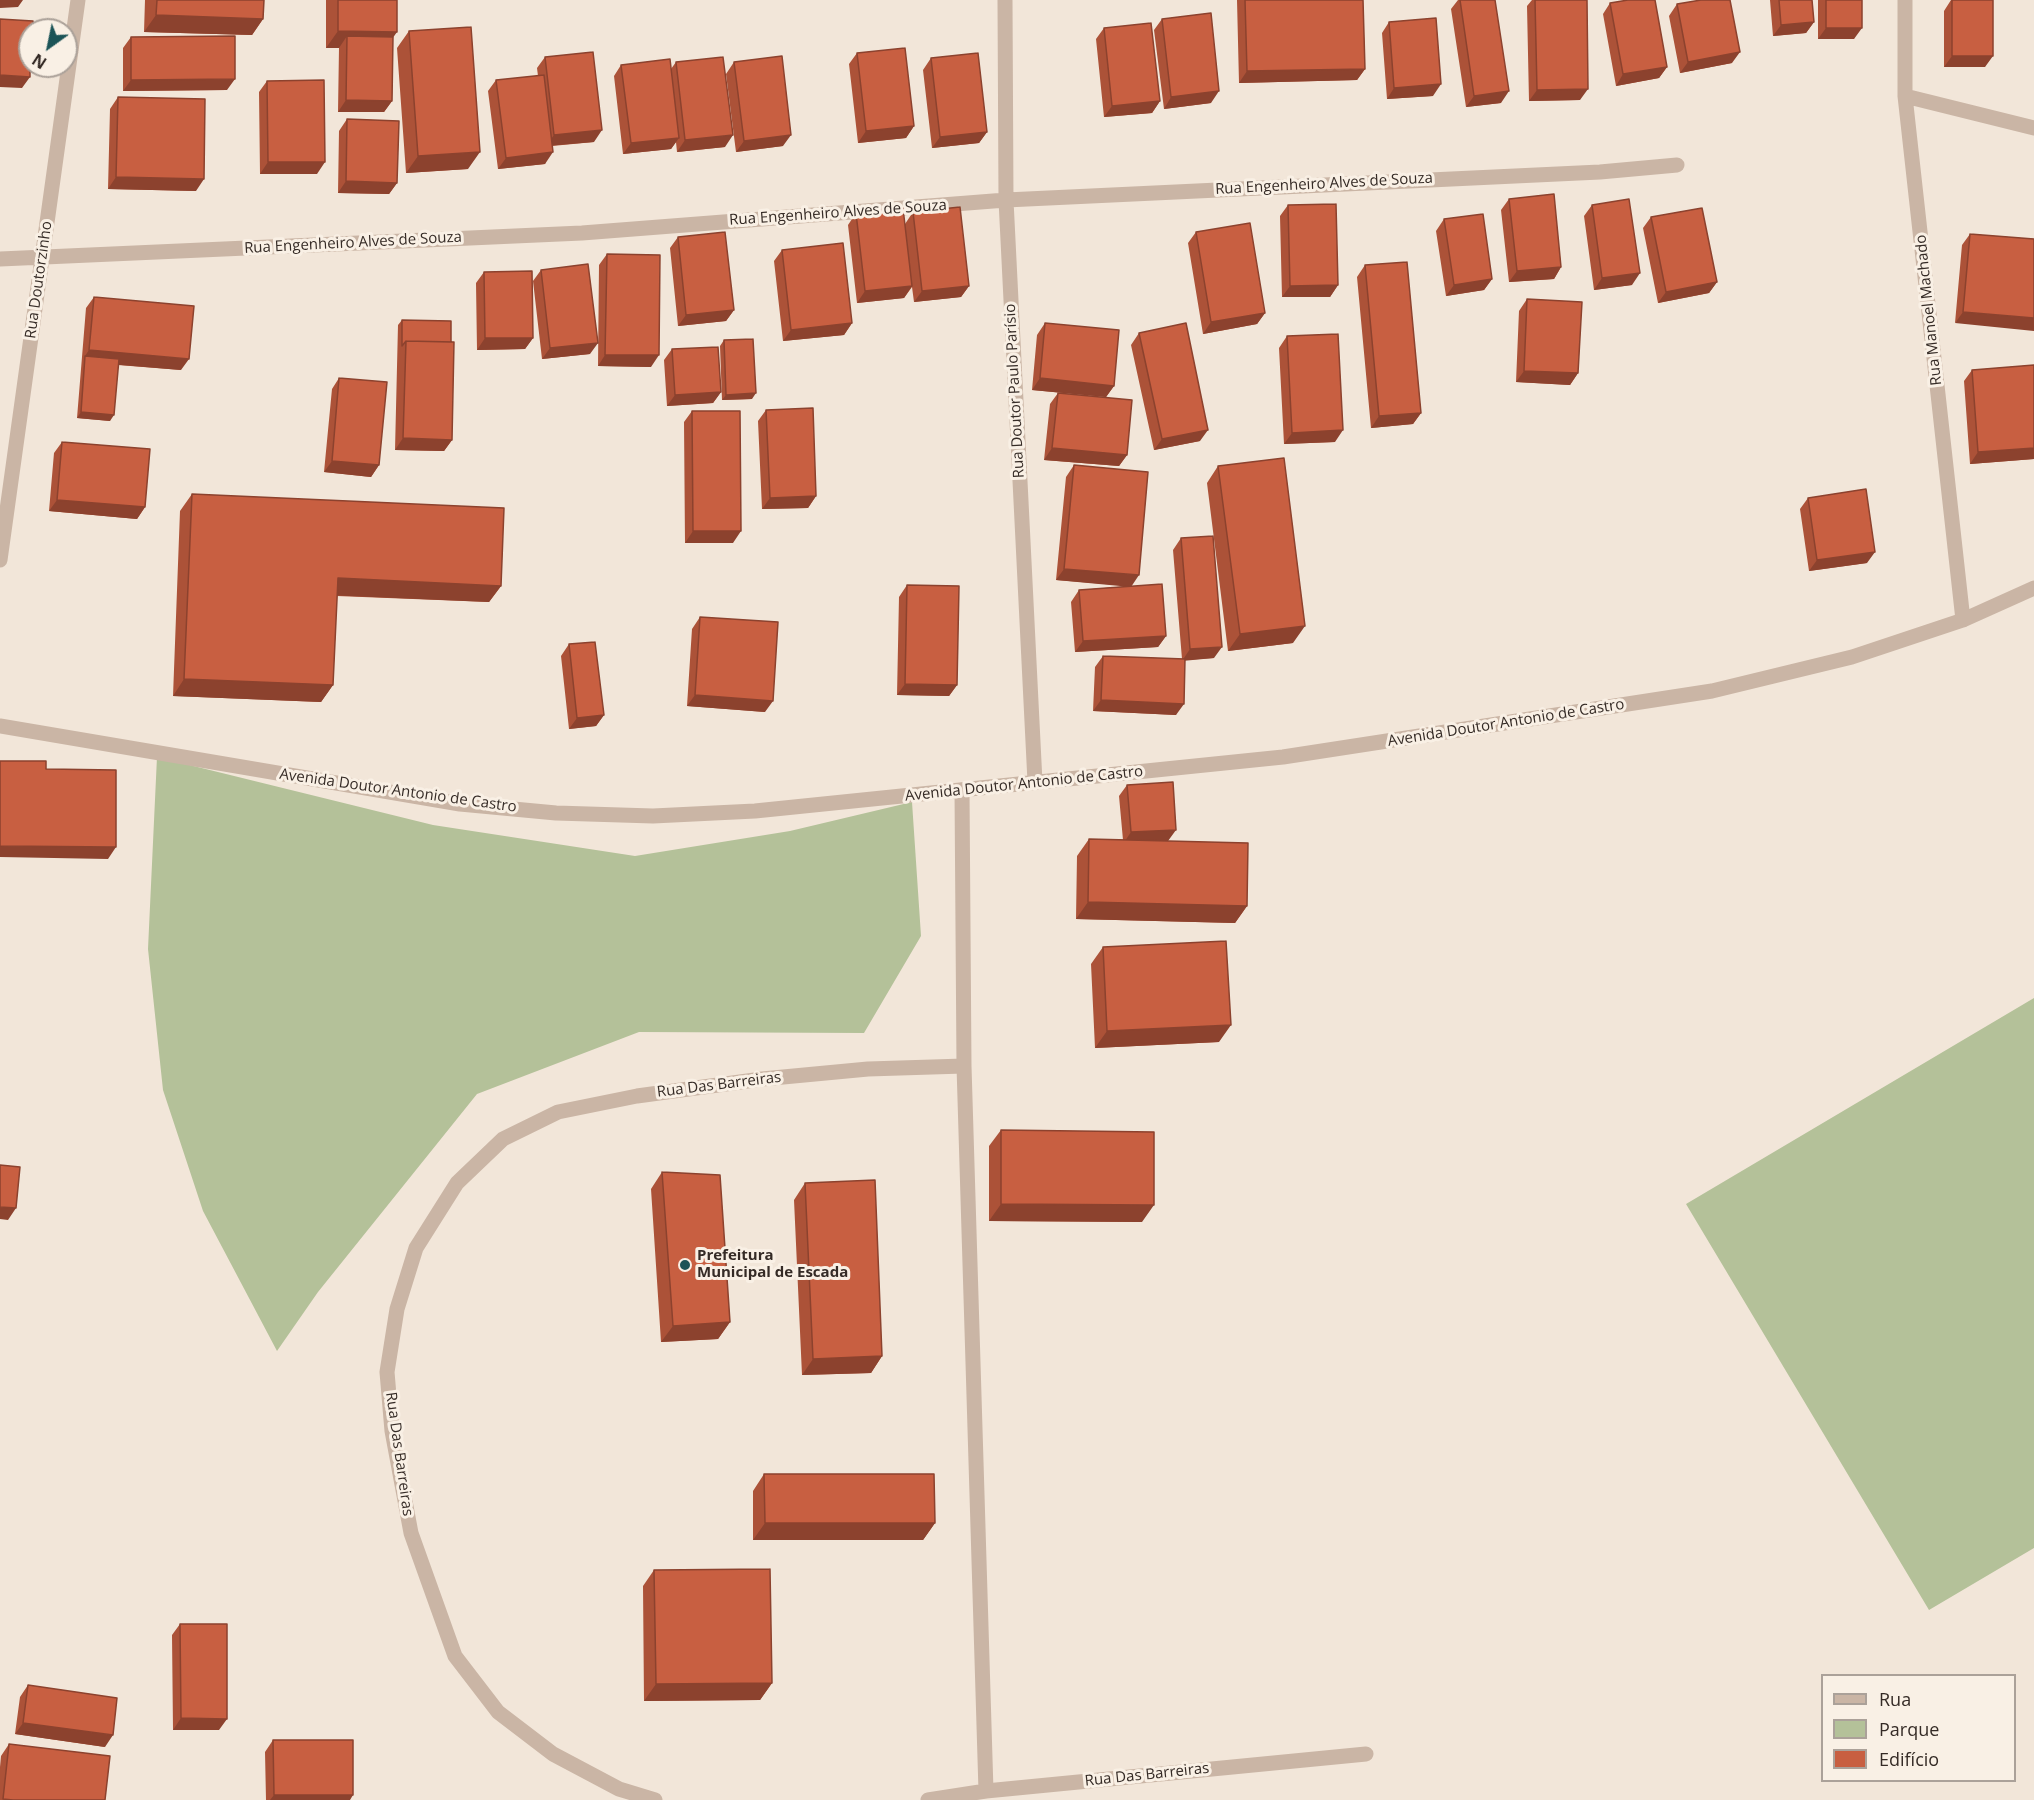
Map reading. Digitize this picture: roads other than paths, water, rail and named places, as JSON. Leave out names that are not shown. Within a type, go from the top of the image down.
[{"type":"street","name":"Rua Doutorzinho","points":[[0,560],[78,0]]},
{"type":"street","name":"Rua Doutor Paulo Parísio","points":[[1005,0],[1006,200],[1035,782]]},
{"type":"street","name":"Rua Manoel Machado","points":[[1905,0],[1905,96],[1963,620]]},
{"type":"street","points":[[1905,96],[2034,128]]},
{"type":"street","name":"Rua Engenheiro Alves de Souza","points":[[0,259],[582,233],[1006,200],[1600,171],[1677,165]]},
{"type":"street","name":"Avenida Doutor Antonio de Castro","points":[[0,726],[460,804],[556,813],[653,816],[755,811],[1283,757],[1712,691],[1852,657],[1963,620],[2034,588]]},
{"type":"street","points":[[962,790],[964,1066],[986,1791]]},
{"type":"street","name":"Rua Das Barreiras","points":[[655,1800],[619,1789],[553,1754],[498,1712],[455,1656],[411,1533],[392,1431],[387,1372],[397,1309],[416,1248],[457,1183],[503,1139],[558,1112],[637,1096],[762,1079],[868,1069],[964,1066]]},
{"type":"street","name":"Rua Das Barreiras","points":[[928,1800],[986,1791],[1366,1754]]},
{"type":"place","name":"Prefeitura Municipal de Escada","points":[[685,1265]]}]
